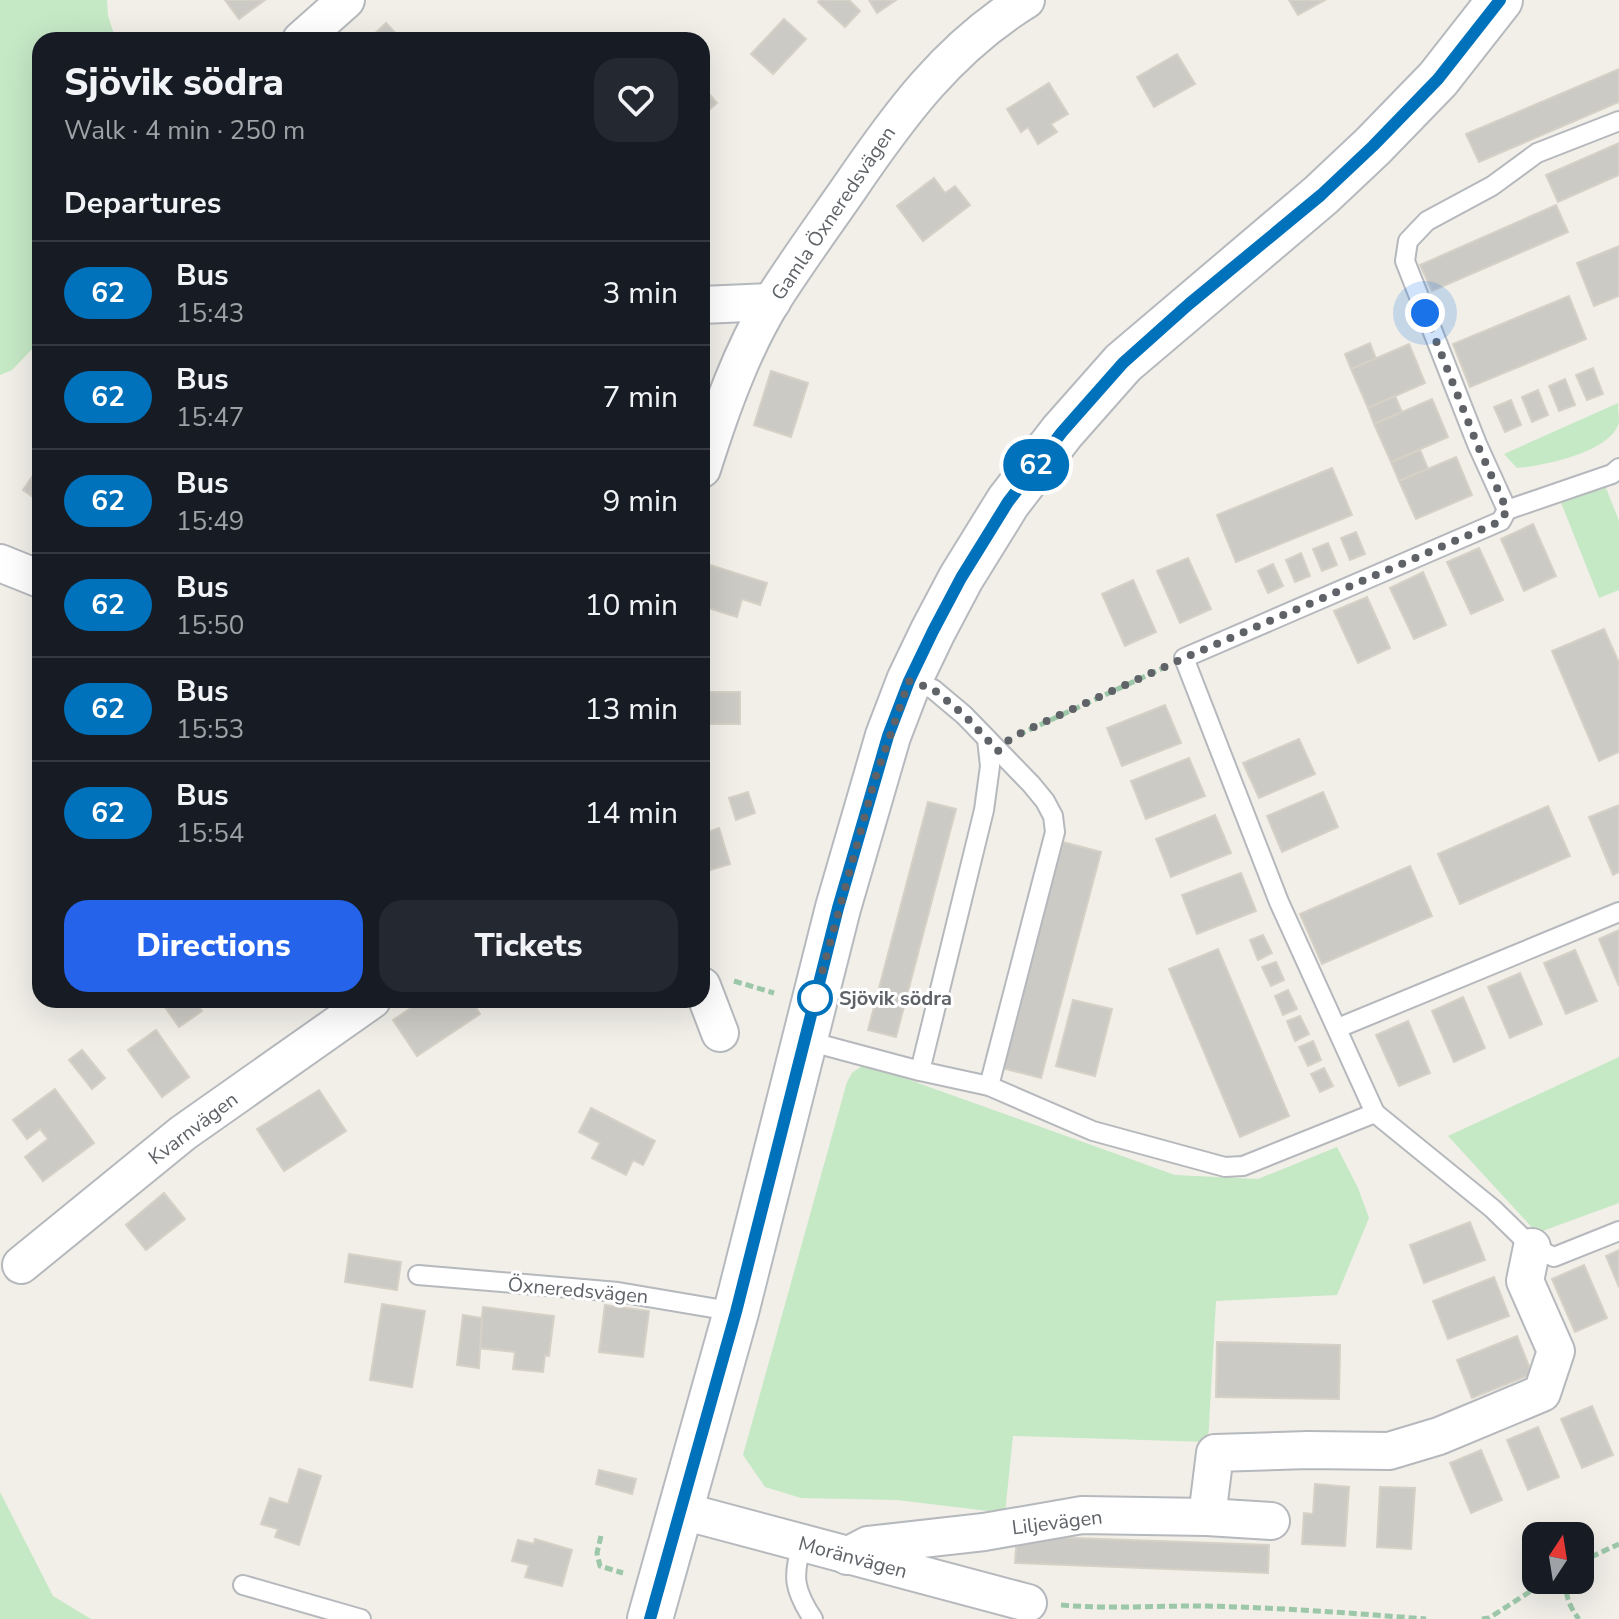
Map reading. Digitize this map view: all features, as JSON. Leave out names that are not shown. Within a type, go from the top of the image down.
[{"type":"street","points":[[310,32],[346,0]]},
{"type":"street","name":"Gamla Öxneredsvägen","points":[[710,448],[742,362],[772,302],[908,105],[966,44],[1026,0]]},
{"type":"street","points":[[650,1619],[736,1312],[804,1040],[875,779],[909,681],[961,578],[1008,502],[1062,432],[1123,363],[1321,195],[1373,146],[1438,79],[1500,0]]},
{"type":"street","points":[[710,305],[772,302]]},
{"type":"street","points":[[0,563],[32,576]]},
{"type":"street","points":[[710,1007],[720,1033]]},
{"type":"street","name":"Kvarnvägen","points":[[21,1265],[183,1133],[361,1008]]},
{"type":"street","points":[[1207,1517],[1215,1453],[1389,1451],[1439,1436],[1542,1393],[1556,1351],[1525,1281],[1532,1247]]},
{"type":"street","name":"Moränvägen","points":[[679,1510],[1028,1603]]},
{"type":"street","name":"Liljevägen","points":[[847,1556],[868,1545],[984,1532],[1082,1515],[1271,1521]]},
{"type":"lane","points":[[1507,510],[1477,444],[1405,261],[1408,241],[1427,221],[1492,186],[1537,153],[1619,121]]},
{"type":"lane","points":[[1617,477],[1507,510],[1501,521],[1184,658],[1279,902],[1375,1113],[1493,1209],[1532,1247],[1554,1257],[1619,1231]]},
{"type":"lane","points":[[909,681],[933,689],[964,715],[1045,801],[1053,816],[1055,832],[989,1086]]},
{"type":"lane","points":[[920,1071],[984,810],[993,745]]},
{"type":"lane","points":[[1338,1028],[1619,912]]},
{"type":"lane","points":[[804,1040],[989,1086],[1093,1131],[1225,1167],[1243,1166],[1375,1113]]},
{"type":"lane","name":"Öxneredsvägen","points":[[418,1275],[618,1292],[736,1312]]},
{"type":"lane","points":[[802,1544],[794,1579],[800,1598],[813,1619]]},
{"type":"lane","points":[[243,1585],[361,1619]]},
{"type":"path","points":[[993,745],[1184,658]]},
{"type":"path","points":[[773,1006],[780,979]]},
{"type":"path","points":[[601,1536],[597,1553],[600,1566],[625,1574]]},
{"type":"path","points":[[1594,1556],[1619,1544]]},
{"type":"path","points":[[1482,1619],[1490,1619],[1527,1594]]},
{"type":"path","points":[[1566,1594],[1579,1619]]},
{"type":"path","points":[[1028,1603],[1098,1608],[1197,1606],[1314,1610],[1426,1619]]},
{"type":"green space","points":[[0,0],[107,0],[113,32],[32,32],[32,349],[12,370],[0,375]]},
{"type":"green space","points":[[1618,403],[1619,422],[1614,433],[1591,449],[1575,456],[1517,468],[1504,454]]},
{"type":"green space","points":[[1604,483],[1619,521],[1619,590],[1599,598],[1560,500]]},
{"type":"green space","points":[[1619,1057],[1619,1203],[1537,1233],[1448,1136]]},
{"type":"green space","points":[[862,1066],[876,1068],[1175,1175],[1258,1179],[1337,1147],[1369,1218],[1337,1295],[1216,1301],[1208,1442],[1013,1436],[1005,1513],[897,1500],[801,1498],[765,1487],[743,1455],[847,1082],[852,1073]]},
{"type":"green space","points":[[0,1492],[53,1596],[91,1619],[0,1619]]},
{"type":"building","points":[[225,0],[265,0],[239,19]]},
{"type":"building","points":[[849,0],[860,11],[845,27],[818,2]]},
{"type":"building","points":[[869,0],[896,0],[877,13]]},
{"type":"building","points":[[1289,0],[1325,0],[1298,15]]},
{"type":"building","points":[[784,19],[806,39],[773,74],[751,54]]},
{"type":"building","points":[[386,23],[394,32],[376,32]]},
{"type":"building","points":[[1177,54],[1195,84],[1154,107],[1137,77]]},
{"type":"building","points":[[1619,69],[1619,102],[1479,162],[1466,134]]},
{"type":"building","points":[[1049,83],[1068,114],[1051,124],[1057,132],[1038,144],[1028,127],[1021,132],[1007,109]]},
{"type":"building","points":[[710,95],[717,103],[710,109]]},
{"type":"building","points":[[1619,143],[1619,175],[1558,202],[1546,175]]},
{"type":"building","points":[[934,178],[945,193],[955,186],[970,205],[923,241],[897,206]]},
{"type":"building","points":[[1556,205],[1568,232],[1432,291],[1420,265]]},
{"type":"building","points":[[1619,246],[1619,296],[1594,306],[1577,263]]},
{"type":"building","points":[[1569,296],[1586,339],[1470,387],[1453,344]]},
{"type":"building","points":[[1370,343],[1376,359],[1351,369],[1345,354]]},
{"type":"building","points":[[1409,344],[1425,383],[1368,408],[1351,369]]},
{"type":"building","points":[[1593,368],[1603,394],[1587,400],[1576,375]]},
{"type":"building","points":[[771,371],[808,383],[791,437],[754,425]]},
{"type":"building","points":[[1565,379],[1575,405],[1559,411],[1549,386]]},
{"type":"building","points":[[1538,390],[1548,415],[1532,422],[1522,397]]},
{"type":"building","points":[[1395,396],[1402,412],[1374,424],[1368,408]]},
{"type":"building","points":[[1432,399],[1448,437],[1391,462],[1374,424]]},
{"type":"building","points":[[1511,400],[1521,425],[1505,432],[1494,407]]},
{"type":"building","points":[[1420,450],[1428,469],[1399,481],[1391,462]]},
{"type":"building","points":[[1456,457],[1472,495],[1416,519],[1399,481]]},
{"type":"building","points":[[1332,468],[1352,515],[1236,562],[1217,515]]},
{"type":"building","points":[[32,477],[32,496],[23,490]]},
{"type":"building","points":[[1533,524],[1556,576],[1524,591],[1501,539]]},
{"type":"building","points":[[1356,532],[1365,554],[1350,560],[1341,538]]},
{"type":"building","points":[[1328,543],[1337,565],[1322,571],[1313,549]]},
{"type":"building","points":[[1479,548],[1503,600],[1471,614],[1447,562]]},
{"type":"building","points":[[1301,553],[1310,576],[1295,582],[1286,560]]},
{"type":"building","points":[[1188,558],[1211,609],[1180,623],[1157,571]]},
{"type":"building","points":[[1273,564],[1283,586],[1268,593],[1258,571]]},
{"type":"building","points":[[710,565],[767,583],[760,605],[742,599],[737,617],[710,609]]},
{"type":"building","points":[[1423,572],[1446,625],[1414,639],[1390,588]]},
{"type":"building","points":[[1133,580],[1156,632],[1125,646],[1102,594]]},
{"type":"building","points":[[1367,597],[1390,648],[1358,663],[1334,611]]},
{"type":"building","points":[[1604,629],[1619,663],[1619,752],[1599,761],[1552,651]]},
{"type":"building","points":[[710,692],[740,692],[740,724],[710,724]]},
{"type":"building","points":[[1165,705],[1181,743],[1122,766],[1107,728]]},
{"type":"building","points":[[1299,739],[1315,774],[1259,798],[1243,763]]},
{"type":"building","points":[[1189,758],[1205,796],[1146,819],[1131,781]]},
{"type":"building","points":[[748,792],[755,813],[736,820],[729,798]]},
{"type":"building","points":[[1323,792],[1338,827],[1282,852],[1267,816]]},
{"type":"building","points":[[928,802],[956,809],[896,1037],[868,1030]]},
{"type":"building","points":[[1619,805],[1619,872],[1613,875],[1589,817]]},
{"type":"building","points":[[1548,806],[1570,856],[1460,904],[1438,854]]},
{"type":"building","points":[[1215,815],[1231,853],[1171,877],[1156,839]]},
{"type":"building","points":[[719,828],[730,864],[710,870],[710,831]]},
{"type":"building","points":[[1063,842],[1101,852],[1041,1078],[1002,1068]]},
{"type":"building","points":[[1410,866],[1432,916],[1322,964],[1300,914]]},
{"type":"building","points":[[1241,873],[1256,911],[1197,934],[1182,895]]},
{"type":"building","points":[[1619,930],[1619,986],[1599,939]]},
{"type":"building","points":[[1263,935],[1272,953],[1258,960],[1250,940]]},
{"type":"building","points":[[1218,949],[1289,1116],[1240,1137],[1169,969]]},
{"type":"building","points":[[1575,950],[1597,1001],[1566,1014],[1544,963]]},
{"type":"building","points":[[1276,962],[1284,980],[1271,986],[1262,967]]},
{"type":"building","points":[[1520,973],[1542,1024],[1510,1038],[1488,987]]},
{"type":"building","points":[[1288,990],[1297,1009],[1283,1015],[1275,996]]},
{"type":"building","points":[[1463,997],[1485,1048],[1454,1062],[1432,1011]]},
{"type":"building","points":[[1073,1000],[1112,1009],[1095,1076],[1056,1066]]},
{"type":"building","points":[[166,1008],[200,1008],[202,1011],[179,1027]]},
{"type":"building","points":[[411,1008],[476,1008],[480,1014],[417,1056],[393,1020]]},
{"type":"building","points":[[1300,1016],[1309,1034],[1295,1041],[1287,1021]]},
{"type":"building","points":[[1408,1021],[1430,1073],[1399,1086],[1376,1035]]},
{"type":"building","points":[[156,1030],[189,1077],[162,1097],[128,1050]]},
{"type":"building","points":[[1313,1041],[1321,1060],[1308,1066],[1299,1047]]},
{"type":"building","points":[[82,1050],[105,1078],[92,1089],[69,1060]]},
{"type":"building","points":[[1324,1068],[1333,1086],[1320,1092],[1311,1074]]},
{"type":"building","points":[[55,1089],[94,1143],[43,1181],[25,1157],[48,1139],[40,1129],[27,1139],[13,1120]]},
{"type":"building","points":[[319,1090],[346,1131],[284,1171],[257,1129]]},
{"type":"building","points":[[591,1108],[655,1141],[643,1165],[633,1160],[626,1175],[592,1158],[600,1143],[579,1132]]},
{"type":"building","points":[[164,1193],[185,1219],[146,1250],[126,1225]]},
{"type":"building","points":[[1470,1222],[1485,1260],[1424,1283],[1410,1245]]},
{"type":"building","points":[[1619,1250],[1619,1287],[1606,1256]]},
{"type":"building","points":[[349,1254],[401,1262],[397,1290],[345,1282]]},
{"type":"building","points":[[1584,1265],[1607,1318],[1575,1332],[1552,1279]]},
{"type":"building","points":[[1494,1277],[1509,1316],[1448,1339],[1433,1301]]},
{"type":"building","points":[[382,1304],[425,1311],[412,1387],[370,1380]]},
{"type":"building","points":[[605,1305],[649,1311],[643,1357],[599,1352]]},
{"type":"building","points":[[483,1307],[554,1316],[549,1356],[545,1355],[543,1372],[513,1369],[515,1352],[478,1348]]},
{"type":"building","points":[[463,1315],[482,1318],[479,1368],[457,1365]]},
{"type":"building","points":[[1517,1336],[1532,1374],[1472,1398],[1457,1360]]},
{"type":"building","points":[[1217,1342],[1340,1345],[1339,1399],[1216,1397]]},
{"type":"building","points":[[1592,1406],[1613,1455],[1582,1468],[1561,1419]]},
{"type":"building","points":[[1538,1427],[1559,1477],[1528,1490],[1507,1440]]},
{"type":"building","points":[[1481,1450],[1502,1500],[1471,1513],[1450,1463]]},
{"type":"building","points":[[299,1469],[321,1476],[299,1545],[275,1537],[278,1529],[261,1524],[270,1498],[288,1504]]},
{"type":"building","points":[[599,1470],[636,1479],[632,1494],[596,1484]]},
{"type":"building","points":[[1315,1484],[1349,1487],[1345,1546],[1302,1544],[1304,1513],[1313,1514]]},
{"type":"building","points":[[1380,1487],[1415,1488],[1411,1549],[1377,1547]]},
{"type":"building","points":[[1017,1536],[1269,1545],[1268,1573],[1015,1563]]},
{"type":"building","points":[[535,1539],[572,1550],[562,1586],[525,1577],[529,1565],[512,1561],[518,1540],[534,1544]]},
{"type":"bus line","name":"62","points":[[650,1619],[736,1312],[838,908],[888,736],[933,631],[961,578],[1008,502],[1062,432],[1123,363],[1189,304],[1266,243],[1373,146],[1438,79],[1500,0]]},
{"type":"place","name":"Sjövik södra","points":[[815,998]]},
{"type":"route","points":[[815,998],[875,779],[909,681],[933,689],[964,715],[998,751],[1011,738],[1184,658],[1501,521],[1507,510],[1425,313]]}]
